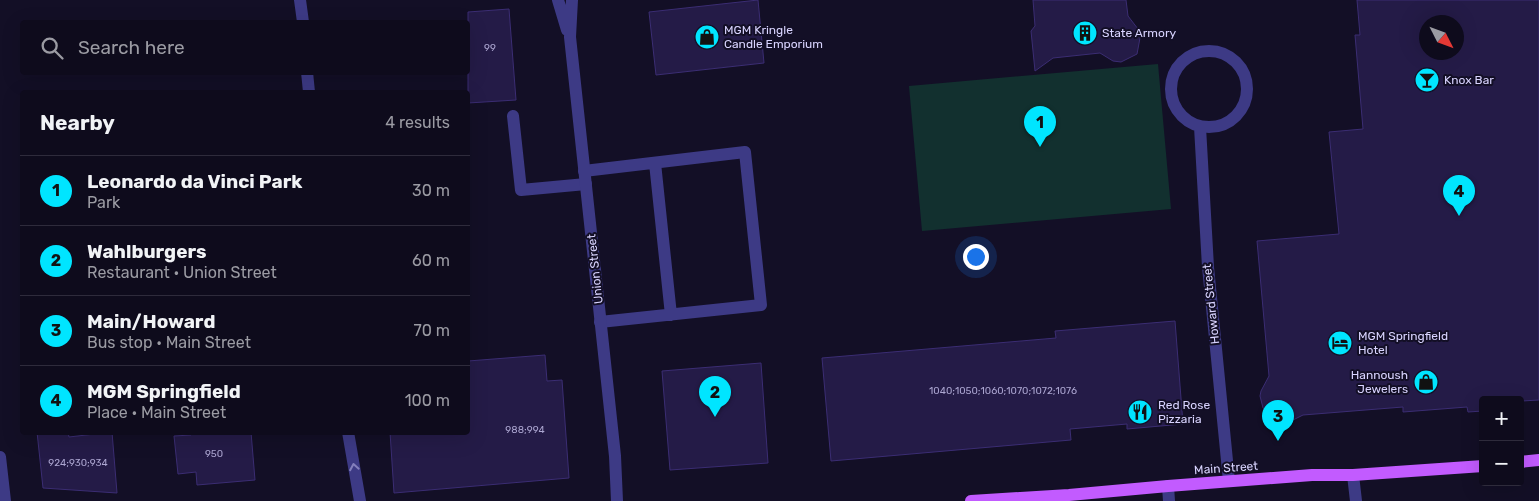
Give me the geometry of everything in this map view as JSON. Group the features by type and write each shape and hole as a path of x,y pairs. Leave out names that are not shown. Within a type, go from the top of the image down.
{"main road":[{"path":"1524,462 1539,460"},
{"name":"Main Street","path":"971,501 1312,475 1353,475 1479,466"}],"street":[{"path":"300,0 302,20"},
{"name":"Union Street","path":"558,0 570,37"},
{"name":"Union Street","path":"572,0 570,37 615,456 617,501"},
{"path":"1206,51 1220,52 1232,58 1241,68 1246,80 1247,93 1243,106 1236,117 1225,125 1211,128 1200,127 1180,115 1173,105 1170,94 1171,82 1175,71 1182,62 1193,54 1206,51"},
{"path":"307,75 309,90"},
{"path":"513,116 521,190 655,163 746,152 761,305 600,322"},
{"name":"Howard Street","path":"1200,127 1208,267 1229,481"},
{"path":"655,163 671,315"},
{"path":"349,435 360,501"},
{"path":"0,457 5,501"},
{"path":"1353,475 1356,501"},
{"path":"1168,486 1169,501"}],"green space":[{"path":"1158,64 1171,209 922,231 909,86"}],"building":[{"name":"MGM Kringle Candle Emporium","path":"758,0 764,63 656,75 649,12"},
{"name":"State Armory","path":"1033,0 1126,0 1128,16 1138,29 1140,38 1137,54 1121,62 1113,61 1100,53 1053,58 1035,71 1031,31 1035,26"},
{"path":"1357,0 1539,0 1539,400 1524,401 1524,396 1479,396 1479,411 1468,412 1467,407 1403,412 1403,407 1303,415 1289,422 1274,419 1263,408 1260,396 1269,376 1257,241 1339,234 1329,132 1363,129 1355,35 1360,35"},
{"path":"509,9 516,100 470,103 468,75 470,75 470,20 468,20 468,12"},
{"path":"1175,321 1183,424 1127,429 1127,424 1070,429 1071,440 831,461 822,358 1056,338 1055,331"},
{"path":"545,355 547,381 562,380 569,478 394,493 390,435 470,435 470,361"},
{"path":"761,363 768,463 670,470 662,371"},
{"path":"37,435 69,435 69,437 112,435 117,493 43,488"},
{"path":"251,435 255,480 197,485 196,472 178,474 174,436"}],"place":[{"name":"State Armory","path":"1085,33"},
{"name":"MGM Kringle Candle Emporium","path":"707,37"},
{"name":"Knox Bar","path":"1427,80"},
{"name":"Leonardo da Vinci Park","path":"1040,147"},
{"name":"MGM Springfield","path":"1459,216"},
{"name":"MGM Springfield Hotel","path":"1340,343"},
{"name":"Hannoush Jewelers","path":"1426,382"},
{"name":"Red Rose Pizzaria","path":"1140,412"},
{"name":"Wahlburgers","path":"715,417"},
{"name":"Main/Howard","path":"1278,441"}]}
